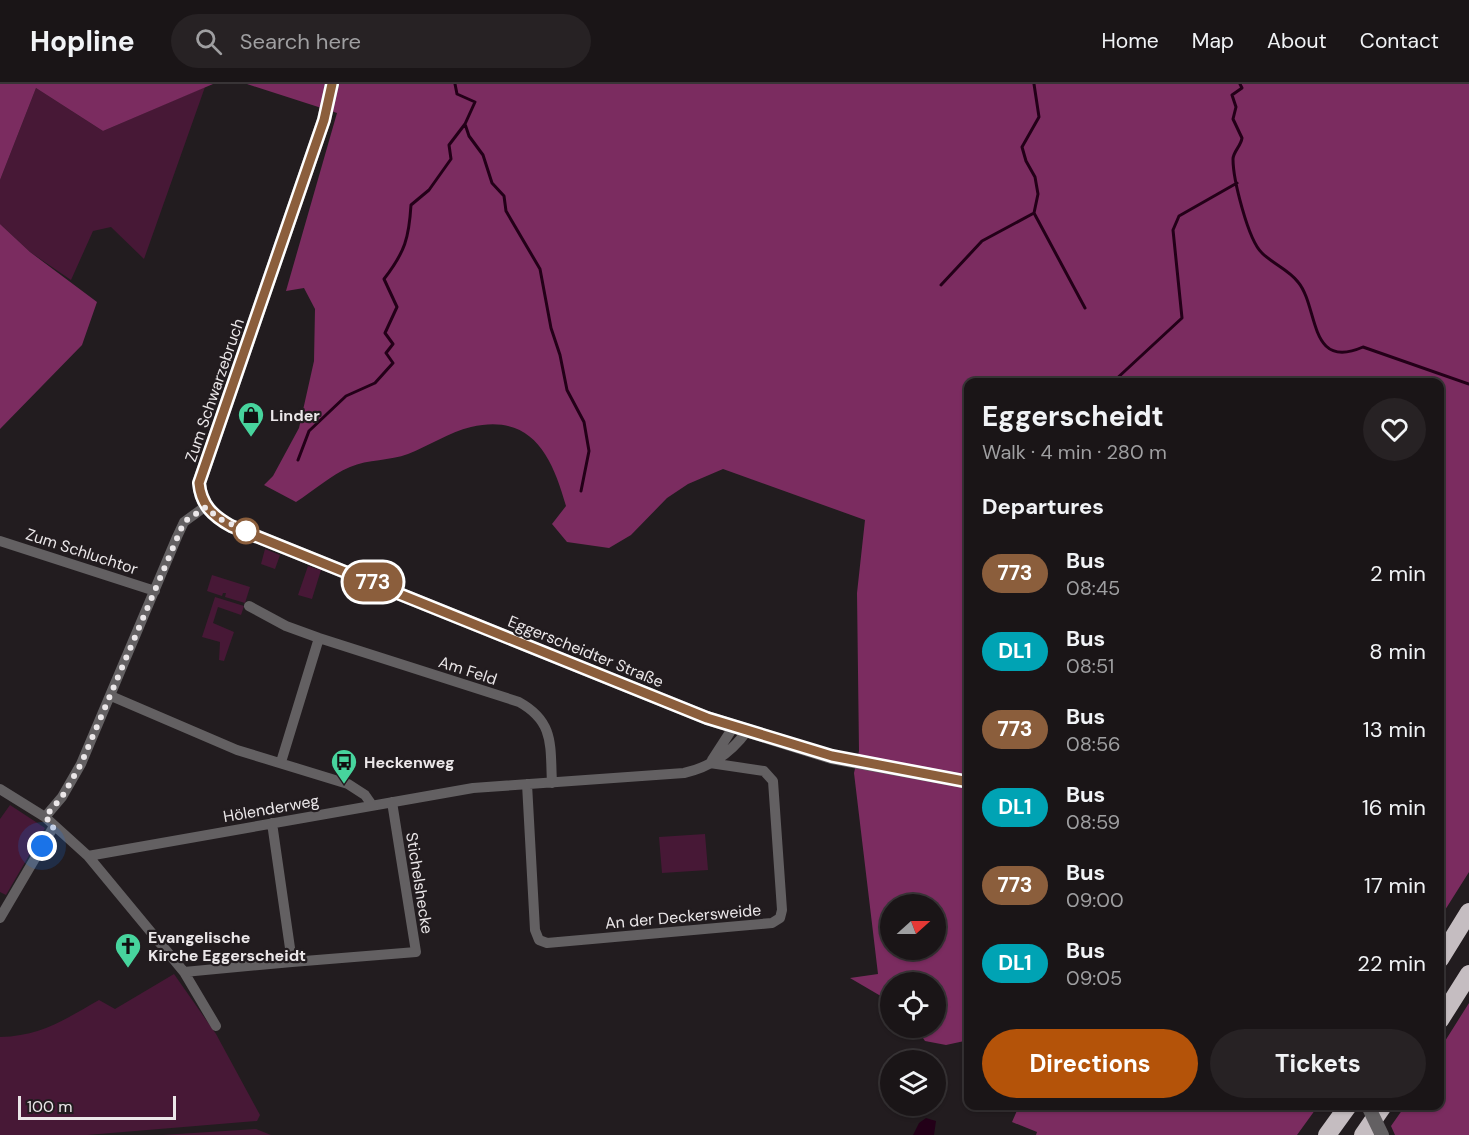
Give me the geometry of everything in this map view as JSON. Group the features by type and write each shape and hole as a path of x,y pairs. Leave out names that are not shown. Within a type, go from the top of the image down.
{"highway":[{"path":"1444,953 1469,912"},
{"path":"1444,1014 1469,974"},
{"path":"1327,1135 1345,1110"},
{"path":"1364,1135 1380,1110"}],"street":[{"name":"Zum Schwarzebruch","path":"206,507 200,494 199,483 321,131 332,84"},
{"path":"45,817 62,797 81,764 184,522 206,507"},
{"name":"Eggerscheidter Straße","path":"206,507 231,526 601,676 740,729 832,756 964,781"},
{"name":"Zum Schluchtor","path":"0,541 155,591"},
{"name":"Am Feld","path":"249,606 286,626 319,638 519,702 532,710 549,732 552,783"},
{"path":"281,762 319,638"},
{"path":"111,696 193,733 348,784 365,795 372,805"},
{"name":"Hölenderweg","path":"88,856 473,788 678,774 700,769 730,752 740,729"},
{"name":"An der Deckersweide","path":"527,784 535,930 537,938 543,942 777,921 782,910 773,781 764,771 710,763"},
{"path":"0,789 45,817 88,856 184,972 216,1026"},
{"name":"Stichelshecke","path":"184,972 416,952 392,802"},
{"path":"272,824 292,962"},
{"path":"0,918 4,903 54,826"},
{"path":"1370,1110 1382,1135"}],"shaded area":[{"path":"0,84 213,84 103,131 36,88 0,180"},
{"path":"247,84 1469,84 1469,872 1444,912 1444,378 964,378 964,1041 946,1045 925,1041 923,1038 946,1038 946,972 880,972 880,996 850,978 878,974 854,773 859,751 857,593 865,520 723,469 688,484 667,498 631,535 609,548 567,542 552,524 566,506 546,455 536,442 524,433 510,426 492,424 463,429 401,456 350,467 296,502 264,485 273,476 299,428 314,361 315,309 304,288 286,291 337,113"},
{"path":"205,87 144,259 111,227 93,231 71,280 30,252 0,224 0,180 36,88 103,131"},
{"path":"0,224 30,252 97,302 82,345 0,429"},
{"path":"265,549 280,555 275,569 261,564"},
{"path":"308,566 321,570 312,599 298,595"},
{"path":"212,575 250,587 245,603 225,597 226,593 222,596 207,591"},
{"path":"215,597 244,606 241,615 218,607 213,623 234,632 224,661 219,660 220,642 202,637"},
{"path":"10,805 45,828 6,895 0,892 0,819"},
{"path":"705,834 708,870 662,873 659,837"},
{"path":"174,974 216,1034 260,1115 257,1121 87,1135 0,1135 0,1037 28,1034 52,1026 99,1000 115,1009"},
{"path":"1469,1003 1469,1135 1395,1135 1391,1126 1402,1110 1444,1110 1444,1043"},
{"path":"1017,1110 1315,1110 1297,1135 1036,1135 1037,1132 1012,1122"},
{"path":"926,1118 936,1121 934,1135 913,1135 919,1123"},
{"path":"256,1129 271,1135 162,1135"}],"waterway":[{"path":"298,460 309,431 346,396 375,383 393,363 386,353 393,344 385,333 397,307 384,279 397,261 405,244 411,205 429,190 451,159 449,145 465,124 475,102 457,94 455,84"},
{"path":"1034,84 1039,117 1022,147 1026,161 1035,177 1038,194 1034,213 1085,308"},
{"path":"1240,84 1242,88 1232,95 1236,107 1233,119 1242,138 1233,159 1238,194 1247,223 1262,253 1298,282 1305,293 1324,344 1333,350 1345,352 1363,347 1469,384"},
{"path":"465,124 469,136 483,155 492,183 504,196 506,211 540,269 551,328 560,355 567,390 584,422 589,451 581,491"},
{"path":"1117,378 1182,318 1173,230 1179,216 1237,183"},
{"path":"941,285 982,241 1034,213"}],"bus line":[{"name":"773","path":"332,84 324,120 199,483 200,494 206,507 231,526 707,718 832,756 964,781"}],"place":[{"name":"Linder","path":"251,438"},
{"name":"Heckenweg","path":"344,785"},
{"name":"Evangelische Kirche Eggerscheidt","path":"128,969"}],"route":[{"path":"42,846 54,826 45,817 62,797 81,764 184,522 206,507 231,526 246,531"}]}
